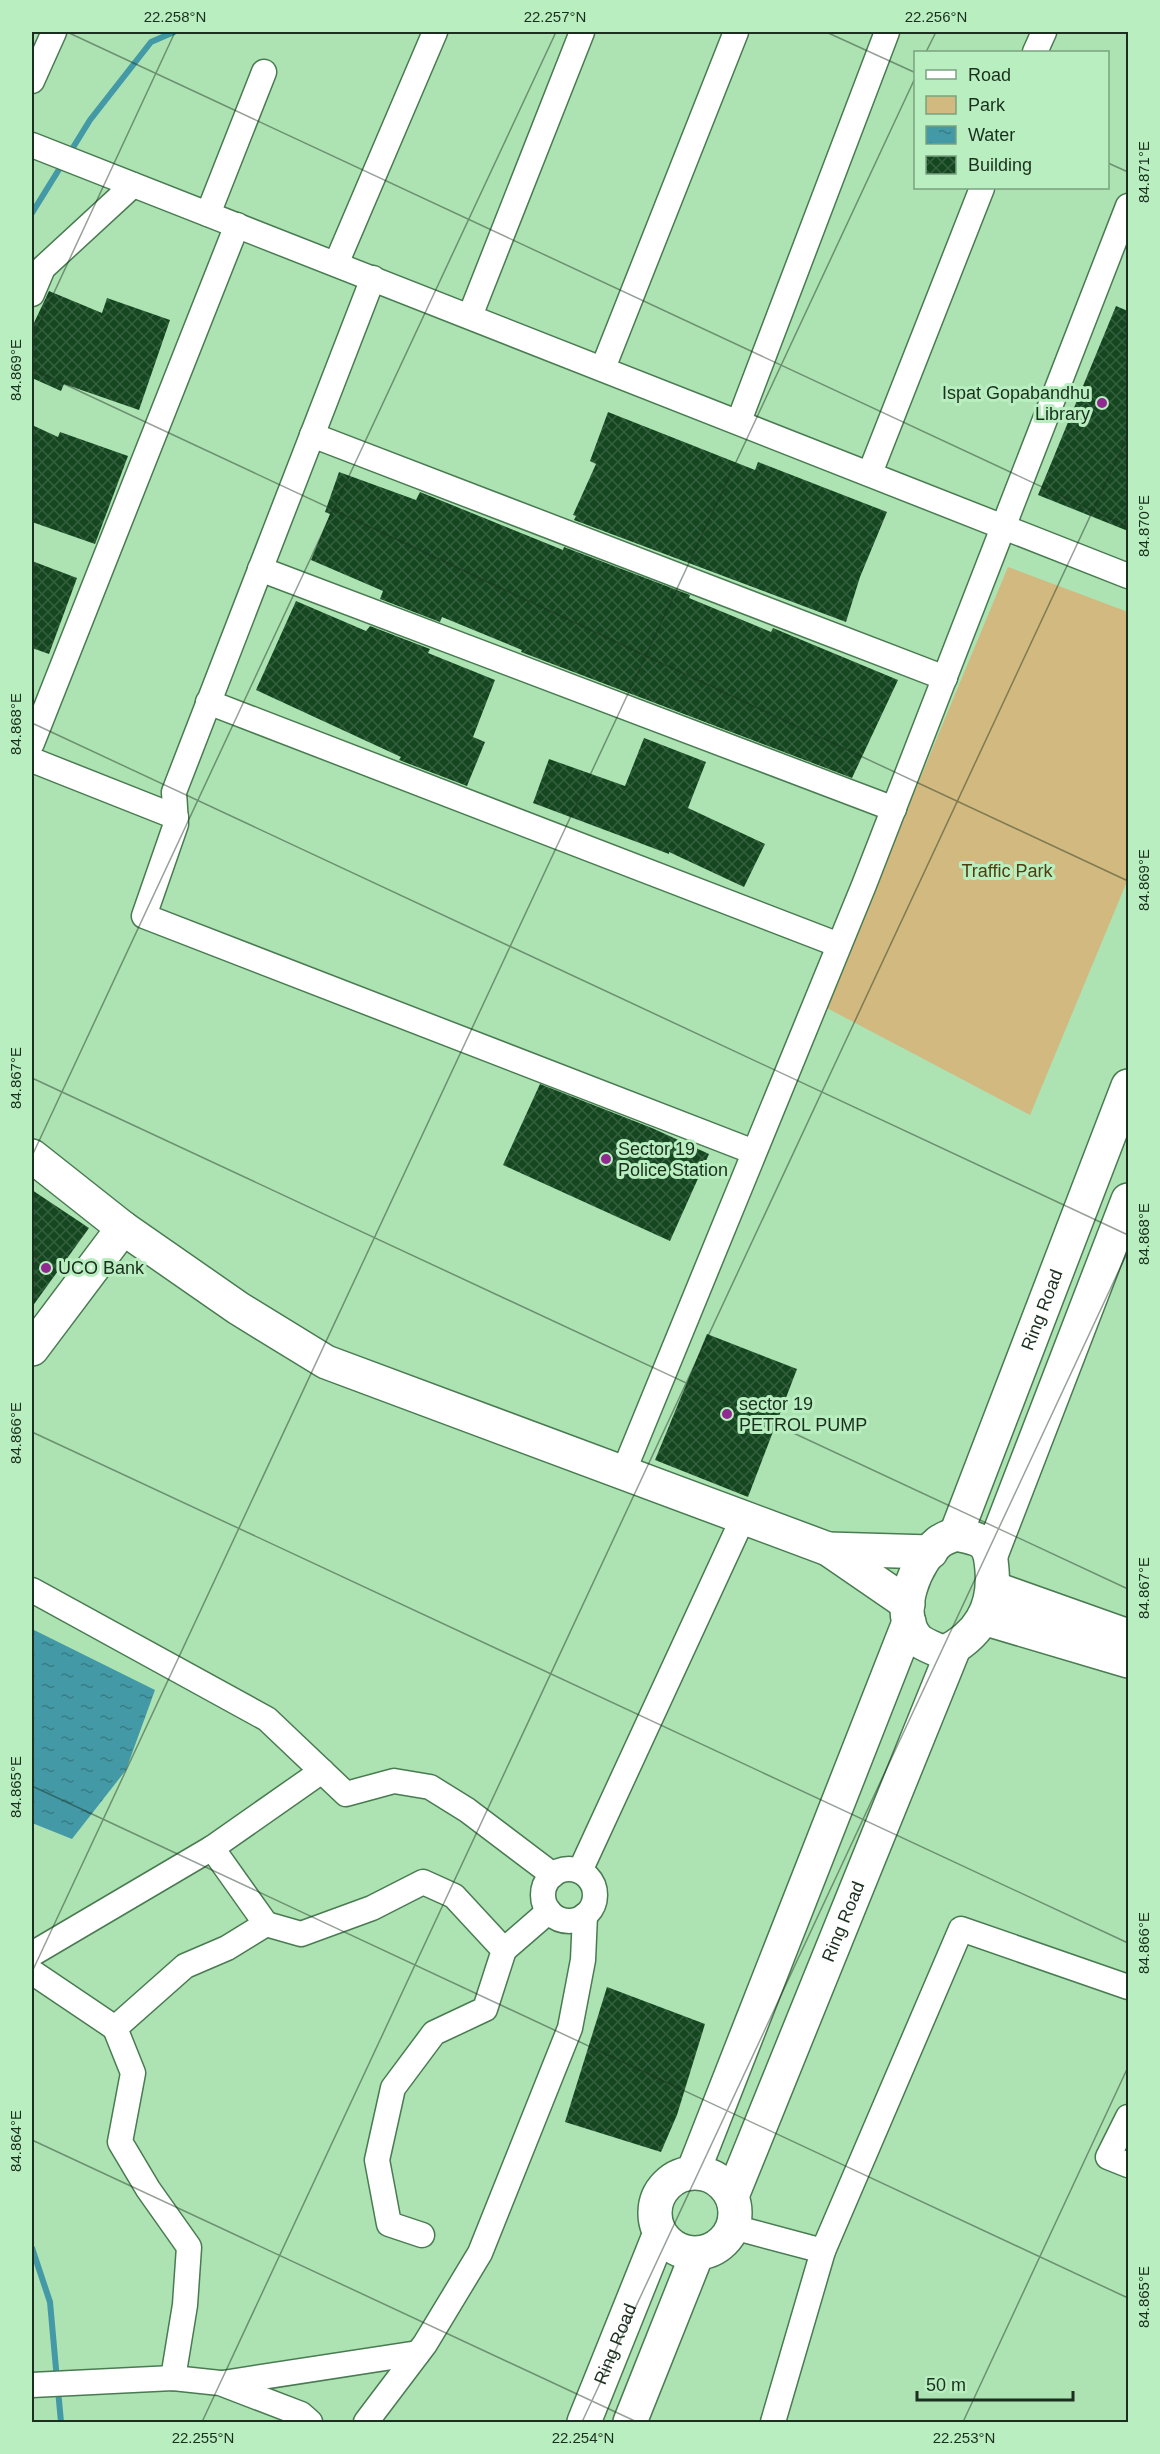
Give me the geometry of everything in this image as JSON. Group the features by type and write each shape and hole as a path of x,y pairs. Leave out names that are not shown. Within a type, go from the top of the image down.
{"main road":[{"name":"Ring Road","path":"944,1543 1128,1086"},
{"path":"32,1155 123,1228 238,1308 326,1362 828,1549 909,1613 918,1640 944,1653 963,1642 988,1603 991,1555 1128,1200"},
{"path":"32,1349 123,1228"},
{"path":"828,1549 982,1542 991,1555"},
{"path":"693,2172 909,1613 913,1579 944,1543"},
{"path":"988,1603 1128,1636"},
{"path":"988,1603 1128,1661"},
{"name":"Ring Road","path":"733,2212 954,1647"},
{"path":"693,2172 709,2174 723,2182 733,2212 725,2240 708,2252 697,2254 682,2252 667,2243 660,2233 654,2214 656,2201 665,2185 676,2176 693,2172"},
{"name":"Ring Road","path":"584,2422 660,2233"},
{"path":"630,2422 697,2254"}],"street":[{"path":"32,81 54,32"},
{"path":"336,264 435,32"},
{"path":"470,316 582,32"},
{"path":"603,368 736,32"},
{"path":"739,421 887,32"},
{"path":"1035,51 1044,32"},
{"path":"208,214 264,72"},
{"path":"41,149 739,421 1128,576"},
{"path":"32,294 43,268 133,184"},
{"path":"870,473 982,189"},
{"path":"622,1473 894,809 1128,206"},
{"path":"32,743 237,225"},
{"path":"373,278 174,792 176,824 144,916 754,1152"},
{"path":"312,435 945,678"},
{"path":"260,569 894,809"},
{"path":"208,702 839,945"},
{"path":"32,760 176,817"},
{"path":"580,1871 743,1518"},
{"path":"32,1590 267,1719 346,1794 394,1781 430,1787 467,1810 553,1875"},
{"path":"32,1954 212,1848 322,1771"},
{"path":"212,1848 266,1924 302,1934 372,1908 423,1882 454,1896 504,1950"},
{"path":"563,1870 580,1871 589,1879 594,1890 592,1906 585,1915 566,1921 549,1911 544,1900 544,1892 547,1881 553,1875 563,1870"},
{"path":"422,2235 389,2224 377,2160 393,2088 434,2033 485,2009 504,1950 549,1911"},
{"path":"366,2422 418,2353 480,2253 570,2028 583,1960 585,1915"},
{"path":"115,2028 185,1966 226,1948 266,1924"},
{"path":"773,2422 823,2251 961,1929 1128,1987"},
{"path":"32,1972 115,2028 133,2073 120,2142 148,2189 189,2247 185,2305 173,2378"},
{"path":"1128,2117 1108,2157 1128,2165"},
{"path":"733,2212 823,2251"},
{"path":"32,2385 173,2378 220,2383 418,2353"},
{"path":"220,2383 301,2415 310,2422"}],"green space":[{"name":"Traffic Park","path":"1008,567 1128,612 1128,879 1030,1115 825,1007"}],"water":[{"path":"32,1629 155,1690 126,1770 72,1839 32,1823"}],"building":[{"path":"49,291 102,313 107,298 170,320 139,410 64,384 61,391 32,378 32,327"},
{"name":"Ispat Gopabandhu Library","path":"1116,306 1128,311 1128,531 1038,495"},
{"path":"608,412 755,470 758,462 887,512 860,577 846,622 574,520 576,516 573,515 596,464 590,461"},
{"path":"32,425 58,437 60,432 128,456 95,544 32,522"},
{"path":"339,472 416,500 420,492 563,550 564,547 690,595 689,598 771,632 773,628 898,680 852,778 521,652 522,650 442,617 440,622 380,599 383,591 311,560 330,514 325,512"},
{"path":"32,561 77,578 49,654 32,648"},
{"path":"296,601 366,631 370,626 430,649 428,653 495,680 473,737 485,742 467,786 399,760 401,757 256,690"},
{"path":"644,738 706,762 688,808 765,844 744,887 669,852 669,854 533,803 549,759 625,786"},
{"name":"Sector 19 Police Station","path":"540,1084 652,1128 709,1154 670,1241 503,1165"},
{"name":"UCO Bank","path":"32,1190 89,1228 32,1307"},
{"name":"sector 19 PETROL PUMP","path":"707,1334 797,1369 748,1497 655,1460"},
{"path":"607,1987 705,2024 677,2115 661,2152 565,2122"}],"waterway":[{"path":"69,154 90,120 151,42 174,32"},
{"path":"32,213 63,163"},
{"path":"32,2248 50,2302 57,2380"},
{"path":"58,2390 61,2422"}],"place":[{"name":"Ispat Gopabandhu Library","path":"1102,403"},
{"name":"Sector 19 Police Station","path":"606,1159"},
{"name":"UCO Bank","path":"46,1268"},
{"name":"sector 19 PETROL PUMP","path":"727,1414"}]}
